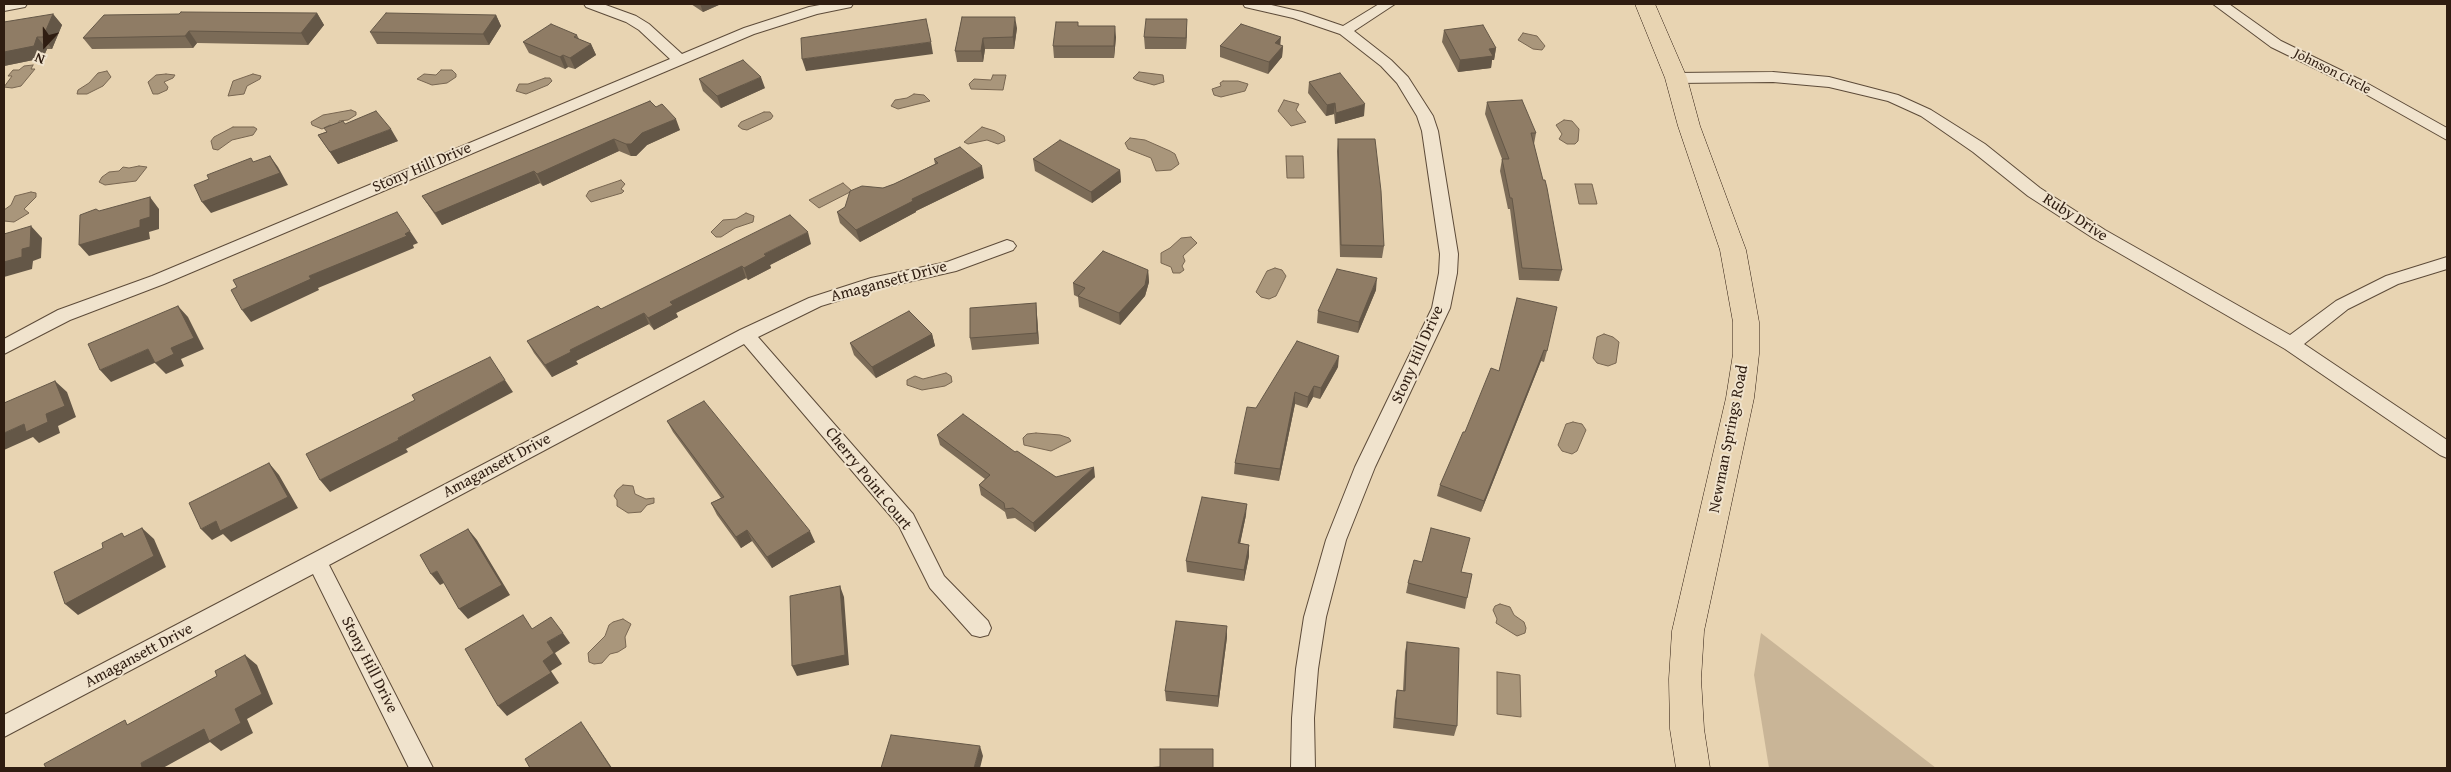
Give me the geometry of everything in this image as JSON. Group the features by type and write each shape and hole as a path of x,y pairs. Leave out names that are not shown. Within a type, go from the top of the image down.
{"main road":[{"name":"Newman Springs Road","path":"1646,4 1676,78 1689,126 1733,250 1740,280 1746,322 1746,354 1740,398 1688,631 1684,679 1687,729 1693,768"}],"street":[{"path":"4,7 20,4"},
{"path":"591,4 614,12 644,27 679,59"},
{"name":"Stony Hill Drive","path":"4,347 64,314 164,278 679,59 786,18 846,4"},
{"name":"Stony Hill Drive","path":"1250,4 1297,15 1345,32 1381,58 1403,80 1425,116 1430,132 1448,237 1448,272 1437,317 1365,467 1336,540 1315,617 1307,669 1303,768"},
{"path":"1345,32 1388,4"},
{"name":"Johnson Circle","path":"2220,4 2253,30 2276,44 2358,84 2447,135"},
{"name":"Ruby Drive","path":"1676,78 1811,79 1866,90 1893,98 1950,127 2034,192 2099,234 2290,344 2447,450"},
{"name":"Amagansett Drive","path":"4,727 746,335 815,302 871,284 950,267 1007,246"},
{"path":"2290,344 2342,305 2392,280 2447,263"},
{"name":"Cherry Point Court","path":"746,335 906,520 938,582 980,628"},
{"name":"Stony Hill Drive","path":"317,562 421,768"}],"shaded area":[{"path":"1523,33 1537,36 1545,46 1542,50 1533,49 1518,40"},
{"path":"33,65 31,69 35,69 21,86 4,87 12,76 8,76 13,70"},
{"path":"441,70 452,70 456,77 447,83 432,85 417,79 424,74 436,75"},
{"path":"107,71 111,77 103,86 87,94 77,94 78,90 89,83 98,73"},
{"path":"1139,72 1163,75 1164,82 1154,85 1136,80 1133,78"},
{"path":"253,74 261,76 260,79 247,86 244,94 228,96 233,81"},
{"path":"156,75 175,75 164,82 168,87 167,90 153,94 148,82"},
{"path":"993,75 1006,75 1003,90 971,89 969,84 974,79 991,80"},
{"path":"550,78 552,81 548,85 526,94 516,91 519,84 528,84"},
{"path":"1223,81 1238,81 1248,84 1245,91 1221,97 1214,95 1212,89 1221,86 1220,83"},
{"path":"914,94 924,95 930,101 898,109 891,106 895,100 907,98"},
{"path":"1284,100 1299,104 1296,110 1306,122 1291,126 1278,111"},
{"path":"351,110 356,112 356,115 348,120 339,121 339,124 330,125 322,129 312,125 311,122 323,115"},
{"path":"764,112 770,112 773,116 771,119 747,130 738,126 741,122"},
{"path":"1564,120 1572,121 1579,129 1578,141 1575,144 1567,144 1559,139 1562,134 1556,125"},
{"path":"233,127 254,127 257,129 253,135 232,140 218,150 213,149 211,141 214,137"},
{"path":"982,127 1004,136 1005,141 998,144 987,140 968,144 964,142"},
{"path":"1130,138 1145,140 1170,151 1175,154 1179,164 1171,170 1156,171 1151,158 1128,149 1125,143"},
{"path":"1286,156 1303,156 1304,178 1287,178"},
{"path":"123,167 147,167 136,181 105,185 99,182 109,172 119,171"},
{"path":"621,180 625,184 621,189 624,191 622,193 591,202 586,196 589,191"},
{"path":"843,183 852,191 819,208 809,200"},
{"path":"1575,184 1592,184 1597,204 1579,204"},
{"path":"31,192 36,193 36,197 24,209 29,213 14,222 4,221 4,210 11,205 15,196"},
{"path":"746,213 754,216 753,222 735,228 721,237 716,237 711,232 723,220 736,219"},
{"path":"1191,237 1197,243 1183,256 1185,261 1182,266 1184,270 1180,273 1173,273 1171,267 1161,263 1161,253 1181,238"},
{"path":"1275,268 1282,270 1286,276 1276,296 1269,299 1261,297 1256,292 1267,271"},
{"path":"1604,334 1613,337 1619,342 1616,363 1608,366 1597,363 1593,358 1597,337"},
{"path":"946,373 951,376 952,382 945,386 922,390 907,385 907,380 915,376 923,379"},
{"path":"1573,422 1582,424 1586,430 1577,451 1572,454 1562,451 1558,445 1566,424"},
{"path":"1027,434 1060,435 1069,438 1071,441 1051,451 1024,445 1023,438"},
{"path":"623,485 633,486 635,494 646,499 654,498 654,503 647,505 641,512 628,513 617,506 617,500 614,496"},
{"path":"1500,604 1510,607 1514,615 1524,622 1525,633 1517,636 1496,623 1497,619 1493,610 1495,606"},
{"path":"623,619 631,624 625,637 626,647 610,654 602,663 594,664 589,662 588,653 605,636 609,625"},
{"path":"1761,633 1936,768 1769,768 1754,675"},
{"path":"1497,672 1520,675 1521,717 1497,714"}],"building":[{"path":"181,12 317,13 301,33 189,31 185,36 83,38 104,15 179,14"},
{"path":"386,13 496,15 483,34 370,32"},
{"path":"53,14 43,37 37,37 34,46 4,52 4,22"},
{"path":"962,17 1015,17 1013,37 983,38 981,51 955,51"},
{"path":"926,19 931,42 802,59 801,38"},
{"path":"1146,19 1187,19 1186,38 1144,37"},
{"path":"1056,22 1078,22 1078,26 1115,26 1114,46 1053,46"},
{"path":"551,24 577,35 574,37 591,44 570,58 563,55 560,57 523,42"},
{"path":"1241,24 1281,37 1275,43 1283,46 1269,62 1220,46"},
{"path":"1483,25 1496,48 1489,49 1493,56 1460,60 1444,30"},
{"path":"743,60 761,77 717,96 699,79"},
{"path":"1340,73 1365,104 1336,113 1335,103 1327,105 1309,82"},
{"path":"1522,100 1536,133 1531,133 1543,180 1545,180 1547,188 1562,270 1522,268 1512,198 1510,198 1502,159 1509,159 1487,102"},
{"path":"650,101 656,107 662,104 676,119 642,133 631,144 614,139 537,174 534,171 435,213 422,196"},
{"path":"376,111 391,129 330,152 318,135 327,132 324,128 343,121 345,124"},
{"path":"1338,139 1375,139 1381,191 1384,246 1341,245"},
{"path":"1060,140 1120,170 1091,192 1033,159"},
{"path":"960,147 982,166 912,199 913,201 856,230 837,212 845,207 850,191 862,186 883,188 894,184 938,163 934,159"},
{"path":"270,156 280,173 202,202 194,185 209,179 207,175 251,158 253,162"},
{"path":"150,197 150,217 140,220 140,227 79,245 80,215 96,209 99,211"},
{"path":"397,212 410,231 405,234 407,236 309,276 311,279 242,310 231,290 237,287 233,280"},
{"path":"790,215 808,232 764,254 766,256 744,268 742,266 670,302 673,305 648,318 644,313 570,350 571,352 545,365 527,341 598,306 601,309"},
{"path":"31,226 30,247 22,249 22,257 4,262 4,234"},
{"path":"1103,251 1148,270 1145,285 1119,313 1078,296 1085,288 1073,283"},
{"path":"1337,269 1377,278 1359,322 1318,311"},
{"path":"1517,298 1557,307 1547,351 1544,350 1484,501 1440,485 1463,432 1465,432 1491,368 1499,371"},
{"path":"1036,303 1037,333 970,338 970,308"},
{"path":"178,306 194,338 171,348 174,354 155,363 148,349 100,370 88,344"},
{"path":"909,311 932,334 872,367 850,343"},
{"path":"1297,341 1339,356 1321,388 1314,386 1308,397 1295,392 1280,469 1235,463 1247,407 1256,408"},
{"path":"490,357 505,380 398,438 399,440 320,480 306,454 415,400 412,395"},
{"path":"55,381 65,406 46,414 48,422 26,432 24,424 4,433 4,403"},
{"path":"704,401 810,531 767,557 747,530 736,537 711,503 724,497 667,421"},
{"path":"963,414 1015,452 1017,451 1056,477 1094,467 1033,523 1013,508 1005,509 1004,503 979,485 990,475 937,435"},
{"path":"269,463 288,497 220,531 216,521 201,529 189,503"},
{"path":"1202,497 1247,504 1238,543 1249,545 1244,570 1186,561"},
{"path":"142,528 154,556 65,604 54,572 103,548 102,543 122,533 124,537"},
{"path":"1431,528 1470,538 1461,572 1472,574 1467,598 1408,583 1414,560 1422,562"},
{"path":"468,529 502,585 459,609 437,571 431,574 420,555"},
{"path":"840,586 845,655 792,666 790,596"},
{"path":"523,615 532,629 551,617 563,633 547,642 554,653 543,661 551,673 498,706 465,649"},
{"path":"1176,621 1227,626 1218,696 1165,691"},
{"path":"1407,642 1459,648 1457,726 1395,718 1397,690 1405,691"},
{"path":"245,655 262,694 235,709 241,723 209,741 204,729 141,763 141,768 46,768 44,764 125,720 127,725 217,676 215,671"},
{"path":"581,722 611,768 530,768 525,759"},
{"path":"891,735 980,746 974,768 881,768"},
{"path":"1160,749 1213,749 1213,768 1144,768 1160,767"}]}
